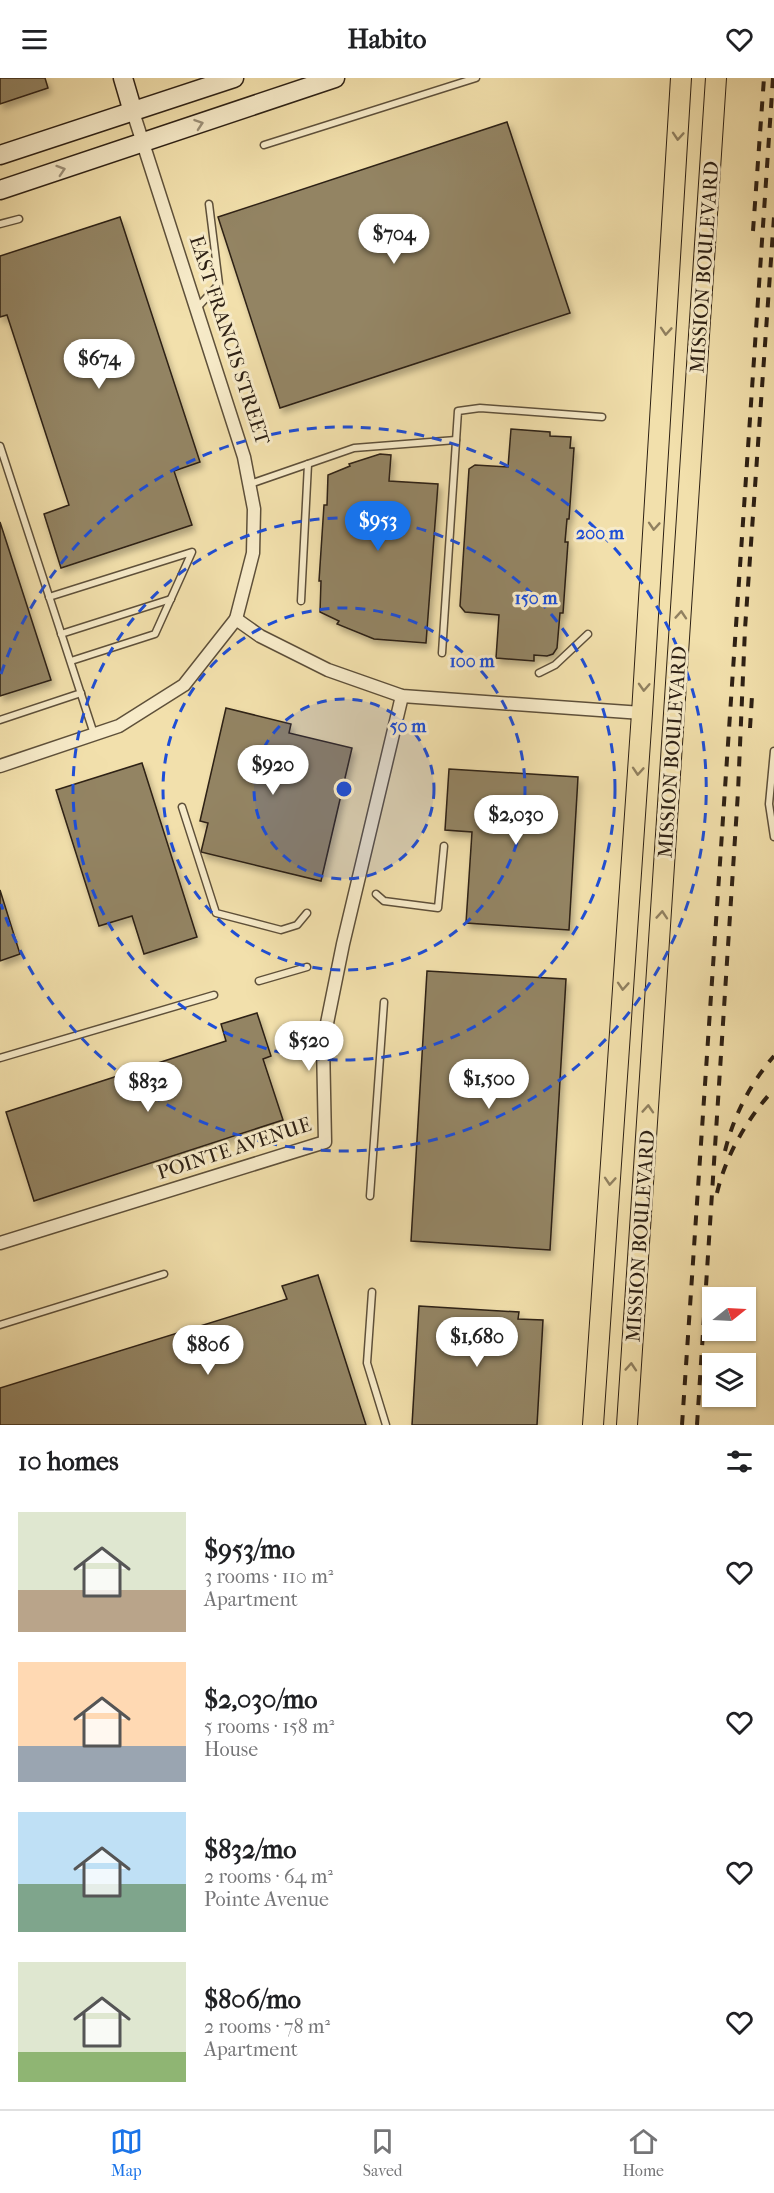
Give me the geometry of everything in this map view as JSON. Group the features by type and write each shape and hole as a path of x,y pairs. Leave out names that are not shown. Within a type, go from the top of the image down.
{"main road":[{"name":"EAST FRANCIS STREET","path":"123,78 134,112"},
{"path":"0,155 234,78"},
{"path":"0,190 334,78"},
{"name":"MISSION BOULEVARD","path":"593,1425 642,713 681,78"},
{"name":"MISSION BOULEVARD","path":"627,1425 716,78"}],"street":[{"name":"EAST FRANCIS STREET","path":"134,112 244,457 254,509 253,553 236,619"},
{"path":"0,766 118,726 184,685 236,619 260,636 328,670 402,696 642,713"},
{"name":"POINTE AVENUE","path":"0,1244 325,1142 323,1043 343,944 402,696"}],"lane":[{"path":"264,145 476,78"},
{"path":"196,308 219,284 209,204"},
{"path":"0,224 19,219"},
{"path":"442,653 458,411 480,408 602,417"},
{"path":"249,485 354,448 456,440"},
{"path":"0,446 94,734"},
{"path":"301,601 308,464"},
{"path":"49,597 192,552 155,634 70,661"},
{"path":"62,634 171,599"},
{"path":"539,673 555,665 588,634"},
{"path":"0,720 81,693"},
{"path":"774,751 769,804 774,837"},
{"path":"182,807 216,913 281,930 297,925 307,913"},
{"path":"376,894 384,901 438,909 444,846"},
{"path":"259,981 307,967"},
{"path":"0,1058 214,995"},
{"path":"370,1196 384,1002"},
{"path":"0,1325 164,1274"},
{"path":"372,1292 367,1363 386,1425"}],"building":[{"path":"0,78 45,78 48,88 0,104"},
{"path":"507,122 570,313 280,408 218,217"},
{"path":"120,217 200,462 174,471 192,525 61,568 44,514 69,505 7,315 0,317 0,256"},
{"path":"511,429 550,432 550,436 571,437 570,448 574,448 565,542 568,542 563,613 560,613 557,648 553,654 547,656 534,655 534,661 496,658 499,615 465,612 460,606 469,469 475,465 508,467"},
{"path":"380,454 391,455 389,481 438,484 426,643 374,639 337,624 339,621 320,612 321,581 319,581 328,475 350,466 349,464"},
{"path":"0,522 51,680 0,696"},
{"path":"226,708 291,724 289,733 352,748 321,881 201,852 208,823 200,821"},
{"path":"142,763 197,937 144,954 132,916 99,926 56,790"},
{"path":"449,769 578,777 569,930 466,923 472,832 445,830"},
{"path":"0,890 20,954 0,961"},
{"path":"427,971 566,979 550,1250 411,1241"},
{"path":"257,1013 271,1056 263,1059 283,1120 34,1201 6,1112 226,1041 221,1024"},
{"path":"318,1275 366,1425 0,1425 0,1388 287,1299 282,1286"},
{"path":"419,1306 519,1312 518,1319 543,1320 537,1425 412,1425"}],"railway":[{"path":"753,231 764,78"},
{"path":"682,1425 773,78"},
{"path":"697,1425 738,792 745,629 774,217"},
{"path":"750,728 752,696"},
{"path":"725,1151 744,1101 757,1078 774,1056"},
{"path":"717,1193 726,1164 739,1137 755,1112 774,1089"}]}
